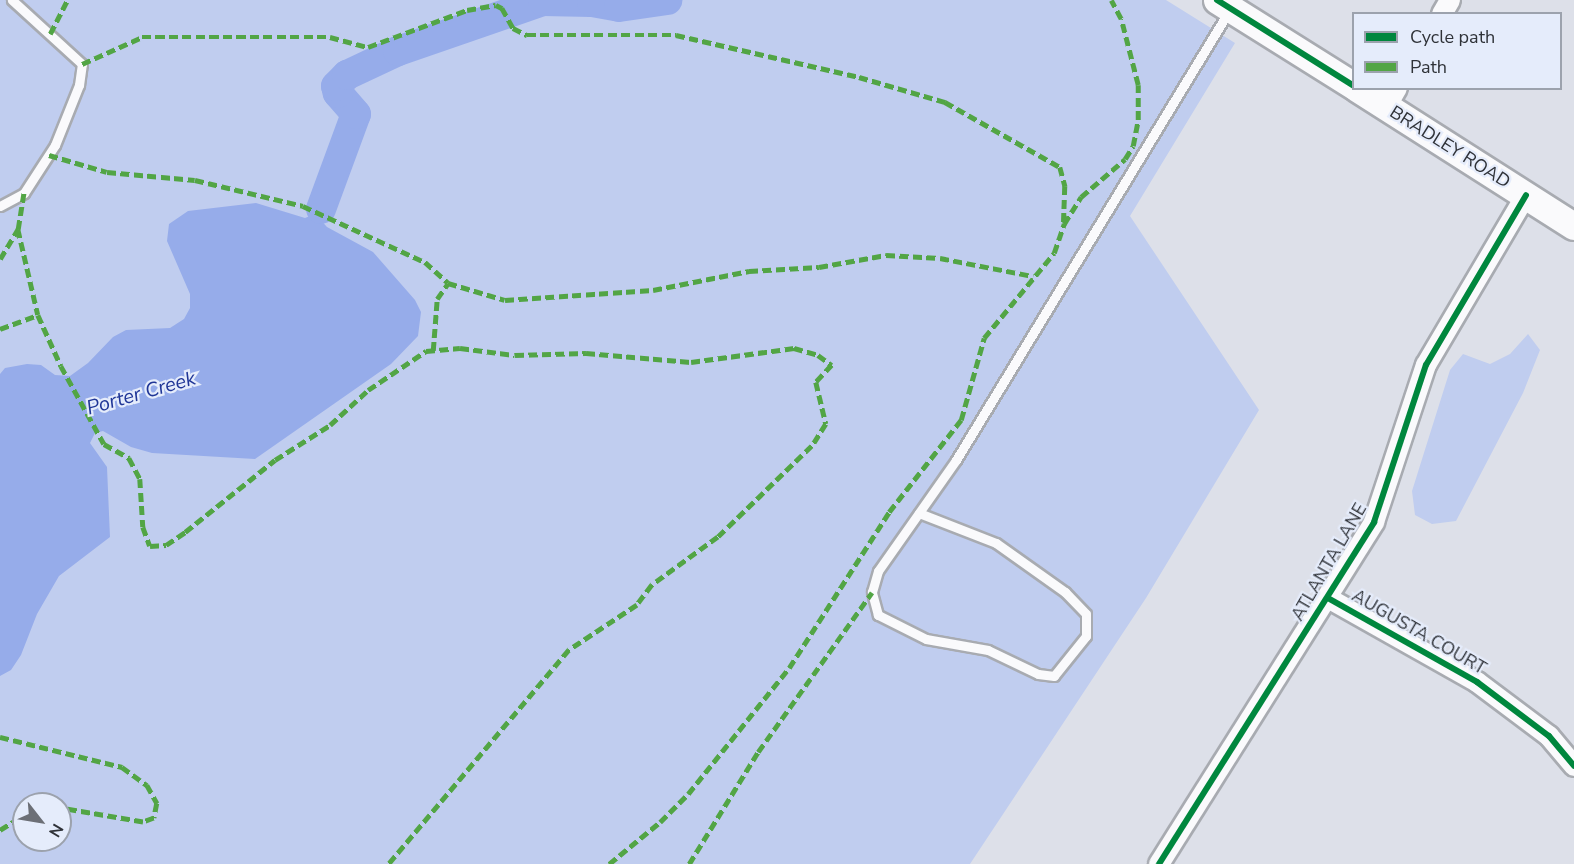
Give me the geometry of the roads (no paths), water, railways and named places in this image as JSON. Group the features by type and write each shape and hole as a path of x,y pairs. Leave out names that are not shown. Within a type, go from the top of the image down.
{"street":[{"name":"BRADLEY ROAD","path":"1224,4 1352,85"},
{"name":"BRADLEY ROAD","path":"1365,90 1391,98 1526,195 1574,226"},
{"name":"ATLANTA LANE","path":"1159,864 1374,522 1426,365 1526,195"},
{"name":"AUGUSTA COURT","path":"1328,598 1477,682 1549,736 1574,766"}],"lane":[{"path":"0,206 24,193 56,145 79,85 82,64 12,0"},
{"path":"919,513 996,543 1065,592 1086,614 1086,636 1054,676 1038,674 988,650 926,639 878,615 872,592 878,571 956,460 1224,4"}],"water":[{"path":"256,203 305,218 315,214 327,227 373,252 415,300 421,312 418,336 391,364 255,459 152,453 131,447 103,431 95,433 90,443 107,467 110,537 59,576 37,614 21,655 11,670 0,676 0,374 5,368 27,364 41,365 55,375 70,376 88,363 113,337 126,330 170,328 184,319 190,308 190,294 167,241 169,224 188,211"}],"waterway":[{"name":"Porter Creek","path":"321,209 356,114 338,93 336,86 347,75 398,51 543,1 592,2 619,7 667,0"}]}
